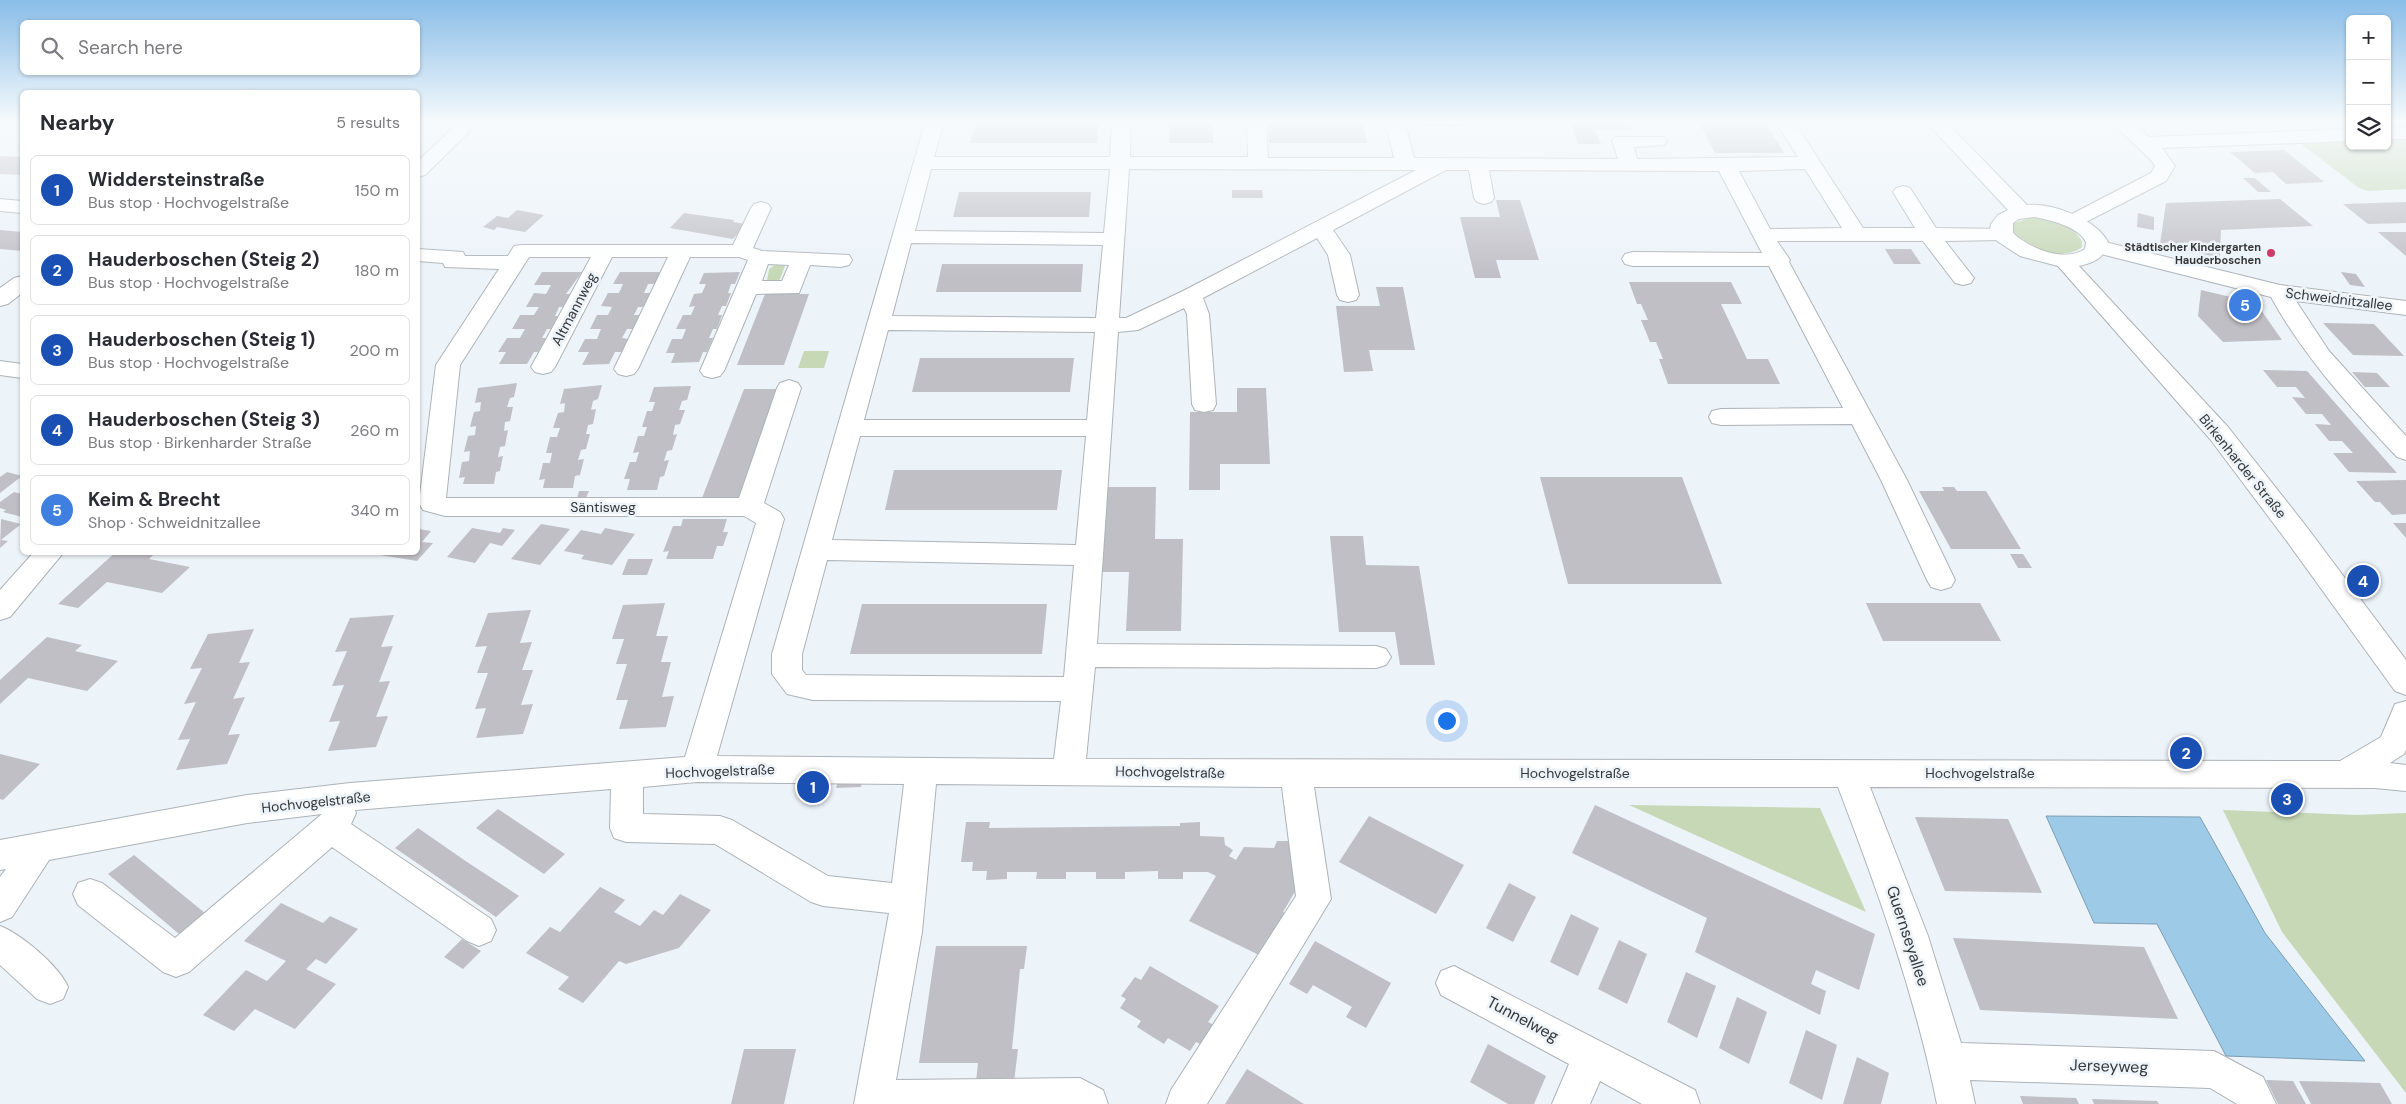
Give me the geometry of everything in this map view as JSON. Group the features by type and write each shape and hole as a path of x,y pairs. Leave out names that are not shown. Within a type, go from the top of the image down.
{"street":[{"path":"921,175 787,654 787,674 798,686 814,688 1077,689"},
{"path":"1069,770 1119,175"},
{"path":"879,323 1130,325 1191,296 1422,175"},
{"path":"1480,175 1484,198"},
{"path":"1731,175 1861,416 1894,480 1941,580"},
{"path":"1818,175 1856,234"},
{"path":"1987,175 2022,212"},
{"path":"2073,221 2159,177 2160,175"},
{"path":"1903,192 1930,235 1963,278"},
{"path":"0,205 20,207"},
{"path":"712,371 748,287 751,254 761,208"},
{"path":"2022,212 2047,213 2073,221 2090,234 2097,246 2094,252 2087,257 2064,260 2034,254 2010,242 2003,234 2000,226 2003,220 2010,214 2022,212"},
{"path":"1321,228 1339,255 1348,295"},
{"path":"1765,235 2003,234"},
{"path":"902,237 1114,239"},
{"name":"Schweidnitzallee","path":"2097,246 2280,292 2389,301"},
{"name":"Altmannweg","path":"543,367 605,251"},
{"name":"Altmannweg","path":"420,255 455,257 454,262 605,251 682,251 841,260"},
{"path":"626,369 682,251"},
{"name":"Säntisweg","path":"518,257 448,365 432,502 445,507 749,507 771,519 697,769"},
{"path":"748,287 791,288 802,258"},
{"path":"1633,259 1778,260"},
{"name":"Birkenharder Straße","path":"2064,260 2219,433 2296,533 2404,686"},
{"path":"0,299 20,284"},
{"path":"2280,292 2292,317 2328,366 2406,451"},
{"path":"1191,296 1198,314 1204,404"},
{"path":"0,368 20,371"},
{"path":"749,507 789,388"},
{"path":"1721,417 1861,416"},
{"path":"850,428 1098,428"},
{"path":"817,550 1088,555"},
{"path":"0,609 47,555"},
{"path":"1080,656 1376,657"},
{"path":"2345,775 2392,745 2406,713"},
{"name":"Hochvogelstraße","path":"0,854 247,809 350,797 697,769 1296,773 2375,775 2406,778"},
{"path":"921,770 904,932 873,1101 1080,1097 1089,1104"},
{"path":"1185,1104 1314,899 1296,773"},
{"name":"Guernseyallee","path":"1848,773 1904,918 1948,1061 1956,1104"},
{"path":"628,776 626,828 720,830 823,891 908,900"},
{"path":"90,894 176,960 331,828 350,797"},
{"path":"331,828 479,930"},
{"path":"0,906 39,847"},
{"path":"0,942 50,987"},
{"name":"Tunnelweg","path":"1454,983 1681,1104"},
{"path":"1571,1104 1591,1056"},
{"name":"Jerseyweg","path":"1948,1061 2214,1070 2250,1090 2257,1104"}],"green space":[{"path":"2341,175 2406,175 2406,189 2368,191 2359,188"},
{"path":"2030,218 2052,221 2067,226 2078,236 2082,242 2082,247 2074,251 2053,253 2042,251 2021,242 2011,227 2014,223"},
{"path":"776,264 785,266 780,279 776,282 767,281 769,269"},
{"path":"804,351 829,351 824,368 798,368"},
{"path":"1629,805 1820,808 1866,912"},
{"path":"2223,810 2357,815 2406,813 2406,1093 2282,932"}],"water":[{"path":"2046,816 2200,817 2265,933 2365,1061 2226,1056 2157,924 2094,923"}],"building":[{"path":"2276,175 2315,175 2324,182 2286,184"},
{"path":"2243,178 2255,178 2271,192 2258,192"},
{"path":"1232,190 1262,190 1263,198 1232,198"},
{"path":"959,192 1091,192 1089,217 953,217"},
{"path":"2280,199 2313,226 2221,230 2220,258 2160,244 2166,203"},
{"path":"1496,200 1520,200 1539,260 1496,260 1501,278 1475,278 1460,217 1500,217"},
{"path":"2406,202 2406,223 2368,224 2343,204"},
{"path":"517,210 544,215 525,232 497,227 494,230 483,227 497,216 508,218"},
{"path":"684,213 734,220 733,222 746,224 733,239 670,228"},
{"path":"2138,213 2154,217 2154,230 2137,227"},
{"path":"0,230 20,232 20,251 0,249"},
{"path":"2378,232 2406,232 2406,256"},
{"path":"1885,249 1911,249 1921,264 1894,264"},
{"path":"942,264 1083,264 1081,292 936,292"},
{"path":"542,272 582,272 566,294 571,294 563,307 559,307 555,316 558,316 551,329 547,329 542,338 546,338 538,352 534,352 527,364 499,364 506,352 498,352 507,338 520,338 525,329 512,329 520,315 534,315 539,307 526,307 534,293 546,294 551,285 534,285"},
{"path":"620,272 661,272 655,284 648,284 644,293 650,293 643,307 638,307 634,315 640,315 633,329 627,329 622,338 629,339 622,352 615,352 609,364 582,365 589,352 578,352 585,339 597,339 601,329 590,329 597,315 608,315 612,307 601,306 608,293 619,293 623,284 613,284"},
{"path":"740,272 735,284 731,284 728,293 731,293 726,306 722,306 718,315 722,315 717,329 713,329 709,338 713,338 707,352 703,352 699,362 671,363 675,353 666,353 672,339 682,339 686,329 676,329 683,315 691,315 695,306 689,307 694,294 702,293 706,284 699,284 704,273"},
{"path":"2341,272 2356,274 2365,287 2350,285"},
{"path":"1629,282 1731,282 1742,304 1721,304 1747,359 1768,359 1780,384 1668,384 1659,359 1663,359 1656,342 1650,342 1641,320 1648,320 1641,304 1637,304"},
{"path":"1376,287 1403,287 1415,350 1369,350 1373,371 1344,372 1336,306 1380,306"},
{"path":"2201,290 2256,303 2282,340 2223,342 2198,316"},
{"path":"765,294 809,294 784,365 737,365"},
{"path":"2323,323 2374,324 2404,356 2353,355"},
{"path":"920,358 1074,358 1070,392 912,392"},
{"path":"2263,370 2307,371 2397,473 2349,472 2333,453 2353,453 2342,441 2329,441 2315,424 2331,425 2322,414 2306,414 2292,397 2305,398 2296,387 2277,387"},
{"path":"2352,372 2377,373 2390,387 2365,387"},
{"path":"517,383 514,397 510,398 507,407 513,407 510,421 505,422 504,431 508,430 505,446 500,447 498,457 503,456 500,471 496,472 494,484 463,484 465,477 459,478 462,462 469,461 470,451 464,452 468,436 475,435 476,426 470,427 474,412 480,411 481,402 475,403 478,388"},
{"path":"602,385 598,399 593,401 591,410 596,409 593,424 588,425 586,434 590,434 586,449 581,450 578,460 584,459 580,475 575,476 573,488 543,488 545,479 539,480 543,463 550,463 552,453 546,453 550,437 557,437 560,428 553,428 558,413 564,412 565,403 560,404 564,389"},
{"path":"691,386 687,400 682,401 679,410 685,410 680,424 675,425 673,435 677,434 672,450 667,451 664,461 669,460 664,476 660,477 657,490 627,490 630,479 624,479 630,462 636,462 639,452 633,453 638,436 644,436 647,427 642,427 647,411 652,411 655,402 649,402 654,387"},
{"path":"1237,388 1266,388 1270,464 1220,464 1220,490 1189,490 1190,412 1237,412"},
{"path":"744,389 778,389 739,499 702,498"},
{"path":"894,470 1062,470 1057,510 885,510"},
{"path":"7,472 20,475 20,478 0,493 0,477"},
{"path":"1540,477 1682,477 1722,584 1568,584"},
{"path":"2406,480 2406,514 2392,515 2380,502 2375,502 2356,481"},
{"path":"1106,487 1156,487 1155,539 1183,539 1181,631 1126,631 1129,572 1100,572"},
{"path":"1942,487 1954,487 1957,491 1986,491 2021,549 1951,549 1919,491 1944,491"},
{"path":"579,491 589,491 586,498 577,498"},
{"path":"14,492 20,494 20,516 3,512 6,510 0,508 0,502"},
{"path":"1,519 20,524 1,540 8,541 0,548"},
{"path":"683,519 727,519 723,532 728,532 723,546 717,546 713,559 666,559 669,551 663,552 673,526 681,526"},
{"path":"2393,523 2406,523 2406,538"},
{"path":"541,524 570,529 540,565 511,559"},
{"path":"472,528 500,533 503,528 515,530 502,546 490,543 475,563 447,557"},
{"path":"605,528 635,534 612,565 581,559 584,555 564,551 581,530 601,534"},
{"path":"420,529 431,531 422,542 433,543 417,561 380,555 420,555"},
{"path":"1330,536 1363,536 1366,565 1419,566 1435,665 1400,665 1395,632 1339,632"},
{"path":"2010,554 2023,554 2032,568 2018,568"},
{"path":"113,555 153,555 149,559 190,567 162,593 107,582 78,608 58,604"},
{"path":"628,559 653,559 647,575 622,575"},
{"path":"665,603 656,636 668,636 661,662 671,662 662,697 674,696 666,727 619,729 628,700 616,700 627,664 616,664 624,639 612,639 623,605"},
{"path":"1866,603 1980,603 2001,641 1883,641"},
{"path":"862,604 1047,604 1042,654 850,654"},
{"path":"531,610 520,643 532,642 522,670 533,670 521,705 533,704 523,734 476,738 486,708 475,709 488,673 477,673 487,646 475,647 488,613"},
{"path":"394,615 381,647 393,646 379,682 390,681 376,717 388,716 376,747 328,751 340,721 329,722 344,685 332,686 347,651 335,652 350,618"},
{"path":"254,629 239,663 250,662 233,699 245,697 228,735 240,734 227,764 176,770 190,739 178,740 196,702 184,704 202,668 190,669 208,634"},
{"path":"47,637 82,645 75,651 118,661 87,691 28,678 0,704 0,680"},
{"path":"0,754 40,764 3,800 0,799"},
{"path":"838,781 862,781 861,787 836,788"},
{"path":"1595,805 1875,934 1859,990 1816,970 1811,984 1826,991 1820,1015 1695,952 1707,918 1572,853"},
{"path":"498,809 565,854 544,874 476,828"},
{"path":"1369,816 1464,865 1436,914 1339,862"},
{"path":"1915,817 2008,819 2042,893 1945,891"},
{"path":"966,822 990,822 989,828 1180,826 1180,823 1200,822 1200,836 1224,837 1225,845 1233,850 1229,856 1236,860 1244,847 1274,848 1277,841 1297,841 1300,883 1283,912 1292,916 1277,943 1267,939 1259,955 1189,921 1216,876 1208,872 1183,872 1183,879 1158,879 1158,871 1125,872 1125,879 1096,879 1096,872 1066,872 1066,879 1036,879 1037,872 1007,872 1007,879 986,880 987,871 972,871 973,862 961,862"},
{"path":"418,828 519,896 496,917 395,848"},
{"path":"134,855 211,918 185,939 108,874"},
{"path":"1509,883 1536,897 1513,942 1486,928"},
{"path":"600,887 625,900 614,912 640,926 654,910 663,915 680,894 711,910 679,948 626,964 619,961 583,1003 558,989 569,977 526,953 550,927 560,932"},
{"path":"281,903 323,923 330,916 358,929 326,964 316,959 306,969 336,984 295,1029 255,1009 234,1031 203,1015 246,970 267,981 286,961 244,941"},
{"path":"1571,914 1599,928 1578,976 1550,962"},
{"path":"1953,938 2144,947 2178,1019 1980,1010"},
{"path":"462,939 481,951 463,969 444,957"},
{"path":"1619,940 1647,954 1627,1004 1598,989"},
{"path":"1315,941 1391,983 1366,1028 1346,1017 1352,1007 1313,985 1307,994 1289,984"},
{"path":"936,946 1027,946 1024,969 1020,969 1012,1049 1018,1049 1014,1082 976,1082 978,1063 919,1063"},
{"path":"1150,966 1219,1006 1208,1022 1214,1025 1202,1045 1196,1042 1190,1051 1168,1038 1164,1044 1137,1027 1141,1021 1120,1008 1126,999 1121,996 1135,977 1141,980"},
{"path":"1686,972 1716,986 1697,1038 1667,1022"},
{"path":"1737,997 1767,1012 1749,1064 1719,1048"},
{"path":"1806,1030 1837,1045 1822,1100 1789,1083"},
{"path":"1488,1044 1546,1076 1534,1104 1508,1104 1470,1082"},
{"path":"744,1049 796,1049 784,1104 731,1104"},
{"path":"1857,1057 1889,1073 1881,1104 1843,1104"},
{"path":"1247,1069 1304,1104 1225,1104"},
{"path":"2266,1080 2293,1081 2306,1104 2278,1104"},
{"path":"2299,1081 2380,1083 2392,1104 2311,1104"},
{"path":"2020,1096 2076,1098 2079,1104 2023,1104"},
{"path":"2092,1099 2157,1101 2159,1104 2094,1104"}],"place":[{"name":"Städtischer Kindergarten Hauderboschen","path":"2271,253"},
{"name":"Keim & Brecht","path":"2245,305"},
{"name":"Hauderboschen (Steig 3)","path":"2363,581"},
{"name":"Hauderboschen (Steig 2)","path":"2186,753"},
{"name":"Widdersteinstraße","path":"813,787"},
{"name":"Hauderboschen (Steig 1)","path":"2287,799"}]}
